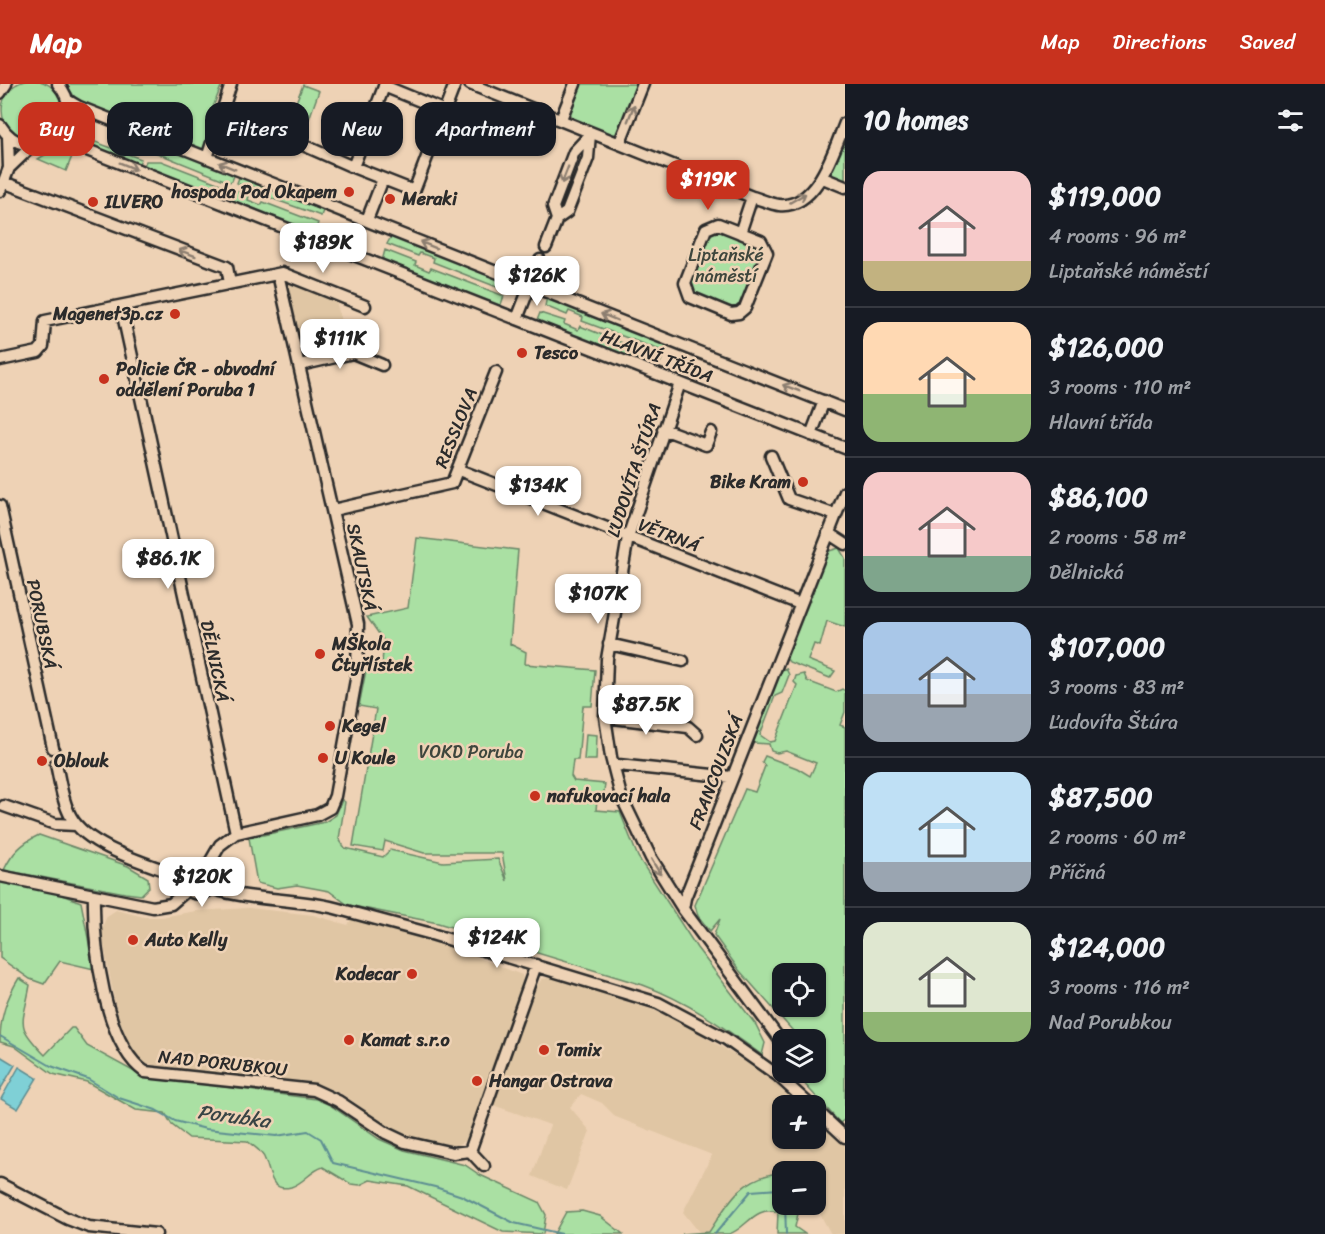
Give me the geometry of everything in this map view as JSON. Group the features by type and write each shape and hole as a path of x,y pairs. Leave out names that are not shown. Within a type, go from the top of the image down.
{"street":[{"path":"0,93 6,84"},
{"path":"58,84 67,100"},
{"path":"207,158 231,84"},
{"path":"448,102 455,84"},
{"path":"470,84 561,119 590,134 620,142 752,197 780,205 797,202 824,178 845,123"},
{"path":"561,119 575,84"},
{"path":"620,142 643,84"},
{"path":"353,168 385,85 424,102"},
{"name":"HLAVNÍ TŘÍDA","path":"67,100 79,107 845,410"},
{"path":"0,125 8,136 18,142"},
{"path":"546,247 556,219 567,212 588,158 590,134"},
{"path":"8,136 9,168 2,186 227,267 230,283"},
{"path":"309,148 353,168 414,191 428,156"},
{"name":"HLAVNÍ TŘÍDA","path":"95,153 845,448"},
{"path":"9,168 22,156"},
{"path":"824,178 845,187"},
{"path":"367,220 383,179"},
{"path":"740,233 752,197"},
{"path":"717,224 740,233 761,240 766,253 745,308 740,313 731,314 690,297 685,283 706,229 717,224"},
{"path":"517,319 540,260"},
{"path":"0,360 38,352 42,346 45,321 282,273 365,306"},
{"name":"SKAUTSKÁ","path":"236,833 317,815 327,810 333,802 357,674 360,639 333,510 278,274"},
{"name":"DĚLNICKÁ","path":"121,306 236,833"},
{"path":"300,365 353,353 382,365"},
{"name":"RESSLOVA","path":"333,510 452,483 496,372"},
{"name":"ĽUDOVÍTA ŠTÚRA","path":"680,383 628,537 609,644 605,717 614,768 632,823 683,909"},
{"path":"811,435 824,401"},
{"path":"663,429 706,445 711,432"},
{"path":"771,456 789,499 836,516"},
{"name":"VĚTRNÁ","path":"459,470 800,604"},
{"name":"FRANCOUZSKÁ","path":"683,909 685,898 731,777 845,492"},
{"name":"PORUBSKÁ","path":"0,506 53,748"},
{"path":"828,533 845,544"},
{"path":"609,644 683,661"},
{"path":"605,717 688,727 697,735"},
{"path":"56,764 66,807 76,825 92,839 183,876"},
{"path":"614,768 618,765 731,777"},
{"path":"4,806 60,825 76,825"},
{"path":"205,871 220,845 236,833"},
{"path":"183,876 192,869 205,871 212,878 212,888"},
{"path":"0,876 144,906 162,907 171,904 187,890"},
{"path":"183,876 187,890"},
{"path":"187,890 201,894 212,888 236,895 296,900 334,908 634,994 683,1014 772,1066"},
{"name":"NAD PORUBKOU","path":"94,896 93,928 107,1000 122,1045 133,1064 145,1072 314,1090 338,1101 386,1133 405,1142 453,1153 470,1151"},
{"path":"683,909 772,1029"},
{"path":"484,1166 470,1151 536,965"},
{"path":"791,1083 801,1095"},
{"path":"826,1119 845,1137"},
{"path":"0,1184 68,1219 89,1227 156,1234"}],"shaded area":[{"path":"289,279 335,298 350,351 304,361 285,287"},
{"path":"249,908 313,915 348,925 351,919 441,943 522,975 523,986 469,1139 456,1146 420,1140 391,1128 342,1094 316,1083 177,1069 143,1063 134,1055 117,1014 101,930 107,916 116,910 144,917 162,917 196,911"},
{"path":"552,977 653,1010 683,1023 755,1068 789,1095 772,1095 772,1149 826,1149 826,1127 845,1143 845,1234 831,1234 821,1215 826,1215 826,1161 772,1161 772,1176 754,1178 738,1191 708,1232 699,1232 683,1212 712,1155 616,1117 602,1103 581,1094 570,1107 590,1131 567,1190 532,1176 550,1125 493,1105 531,993 542,979"}],"green space":[{"path":"26,81 38,81 49,85 57,93 60,102 18,102 18,136 7,127 3,116 3,104 7,93 15,85"},
{"path":"65,84 222,84 215,102 205,102 203,151 193,147 193,102 107,102 107,114 95,110 95,102 78,102"},
{"path":"580,84 639,84 617,134 611,135 575,122 569,111"},
{"path":"303,85 319,91 309,119 309,102 296,102"},
{"path":"845,133 845,183 832,175 832,165"},
{"path":"95,142 107,146 107,154 95,149"},
{"path":"43,156 72,156 66,171 38,159"},
{"path":"113,156 133,156 141,159 138,166"},
{"path":"164,156 192,156 235,173 232,181 229,182"},
{"path":"146,161 161,161 225,186 224,189 228,191 224,200 143,168"},
{"path":"240,175 324,208 321,216 265,196 266,192 253,187 251,190 237,183"},
{"path":"237,191 249,196 248,200 261,205 263,202 318,223 314,235 230,202 233,192"},
{"name":"Liptaňské náměstí","path":"712,227 758,241 764,251 739,308 730,308 691,291 688,286"},
{"path":"392,235 510,282 502,289 433,262 434,258 420,253 418,256 387,244"},
{"path":"385,250 416,262 415,265 429,271 431,268 504,296 500,307 382,261"},
{"path":"547,296 667,345 665,352 582,321 583,317 569,311 567,315 545,306"},
{"path":"540,313 565,321 564,324 578,330 580,326 662,359 657,369 536,323"},
{"name":"VOKD Poruba","path":"417,538 518,550 510,644 526,652 525,664 595,670 592,706 583,706 578,760 573,760 571,776 574,781 605,784 603,799 597,799 596,810 620,812 638,857 697,948 756,1025 765,1043 762,1055 690,1007 643,985 438,923 348,905 329,891 297,885 277,888 257,883 249,838 325,822 336,815 342,800 345,802 339,839 345,848 383,857 390,850 443,862 498,859 507,881 502,853 424,853 385,841 383,851 353,846 376,709 359,706 367,665 382,663 384,641 367,617 408,608"},
{"path":"839,548 845,558 845,627 827,621 820,646 814,644 808,660 835,671 830,678 789,662 785,656 826,552"},
{"path":"786,668 789,675 782,693 775,696 760,735 770,742 775,741 797,685 794,682 796,676 804,674 807,681 836,692 842,689 845,691 845,712 840,725 845,727 845,1119 840,1123 826,1108 826,1095 815,1095 804,1083 826,1083 826,1029 791,1029 781,1017 826,1017 826,963 772,963 772,1007 739,970 714,935 720,919 710,931 698,916 695,905 745,789 755,792 765,766 762,762 765,756 797,768 810,776 816,763 786,751 777,753 771,751 769,744 754,743 753,738 780,671"},
{"path":"586,734 597,735 596,760 584,760"},
{"path":"39,835 128,866 148,878 149,887 141,895 4,870 18,849"},
{"path":"0,881 59,894 81,902 94,969 60,961 44,984 30,979 0,958"},
{"path":"19,978 30,985 23,1017 25,1030 45,1055 71,1028 74,1028 87,1046 142,1076 316,1099 330,1105 379,1139 404,1150 465,1165 480,1175 539,1202 546,1215 543,1234 503,1232 408,1186 370,1180 360,1185 351,1184 323,1167 296,1185 279,1187 271,1177 263,1155 247,1141 189,1138 172,1125 165,1113 136,1110 87,1082 53,1074 14,1046 0,1042 5,1009"},
{"path":"772,1174 772,1211 757,1215 729,1234 682,1234 709,1232 734,1196 750,1182"},
{"path":"582,1211 600,1216 623,1234 554,1234 566,1212"},
{"path":"778,1215 798,1215 795,1227 805,1234 777,1234"}],"water":[{"path":"0,1056 15,1065 0,1090"},
{"path":"19,1067 37,1078 18,1109 1,1099"}],"waterway":[{"name":"Porubka","path":"0,1036 51,1066 88,1079 119,1098 156,1110 175,1121 206,1129 276,1136 308,1131 321,1139 333,1163 435,1187 462,1196 514,1223 562,1234"},
{"name":"Porubka","path":"715,1234 751,1191 772,1190"},
{"name":"Porubka","path":"785,1215 786,1234"}],"place":[{"name":"hospoda Pod Okapem","path":"349,192"},
{"name":"Meraki","path":"390,199"},
{"name":"ILVERO","path":"93,202"},
{"name":"Magenet3p.cz","path":"175,314"},
{"name":"Tesco","path":"522,353"},
{"name":"Policie ČR - obvodní oddělení Poruba 1","path":"104,379"},
{"name":"Bike Kram","path":"803,482"},
{"name":"MŠkola Čtyřlístek","path":"320,654"},
{"name":"Kegel","path":"330,726"},
{"name":"U Koule","path":"323,758"},
{"name":"Oblouk","path":"42,761"},
{"name":"nafukovací hala","path":"535,796"},
{"name":"Auto Kelly","path":"133,940"},
{"name":"Kodecar","path":"412,974"},
{"name":"Kamat s.r.o","path":"349,1040"},
{"name":"Tomix","path":"544,1050"},
{"name":"Hangar Ostrava","path":"477,1081"}]}
